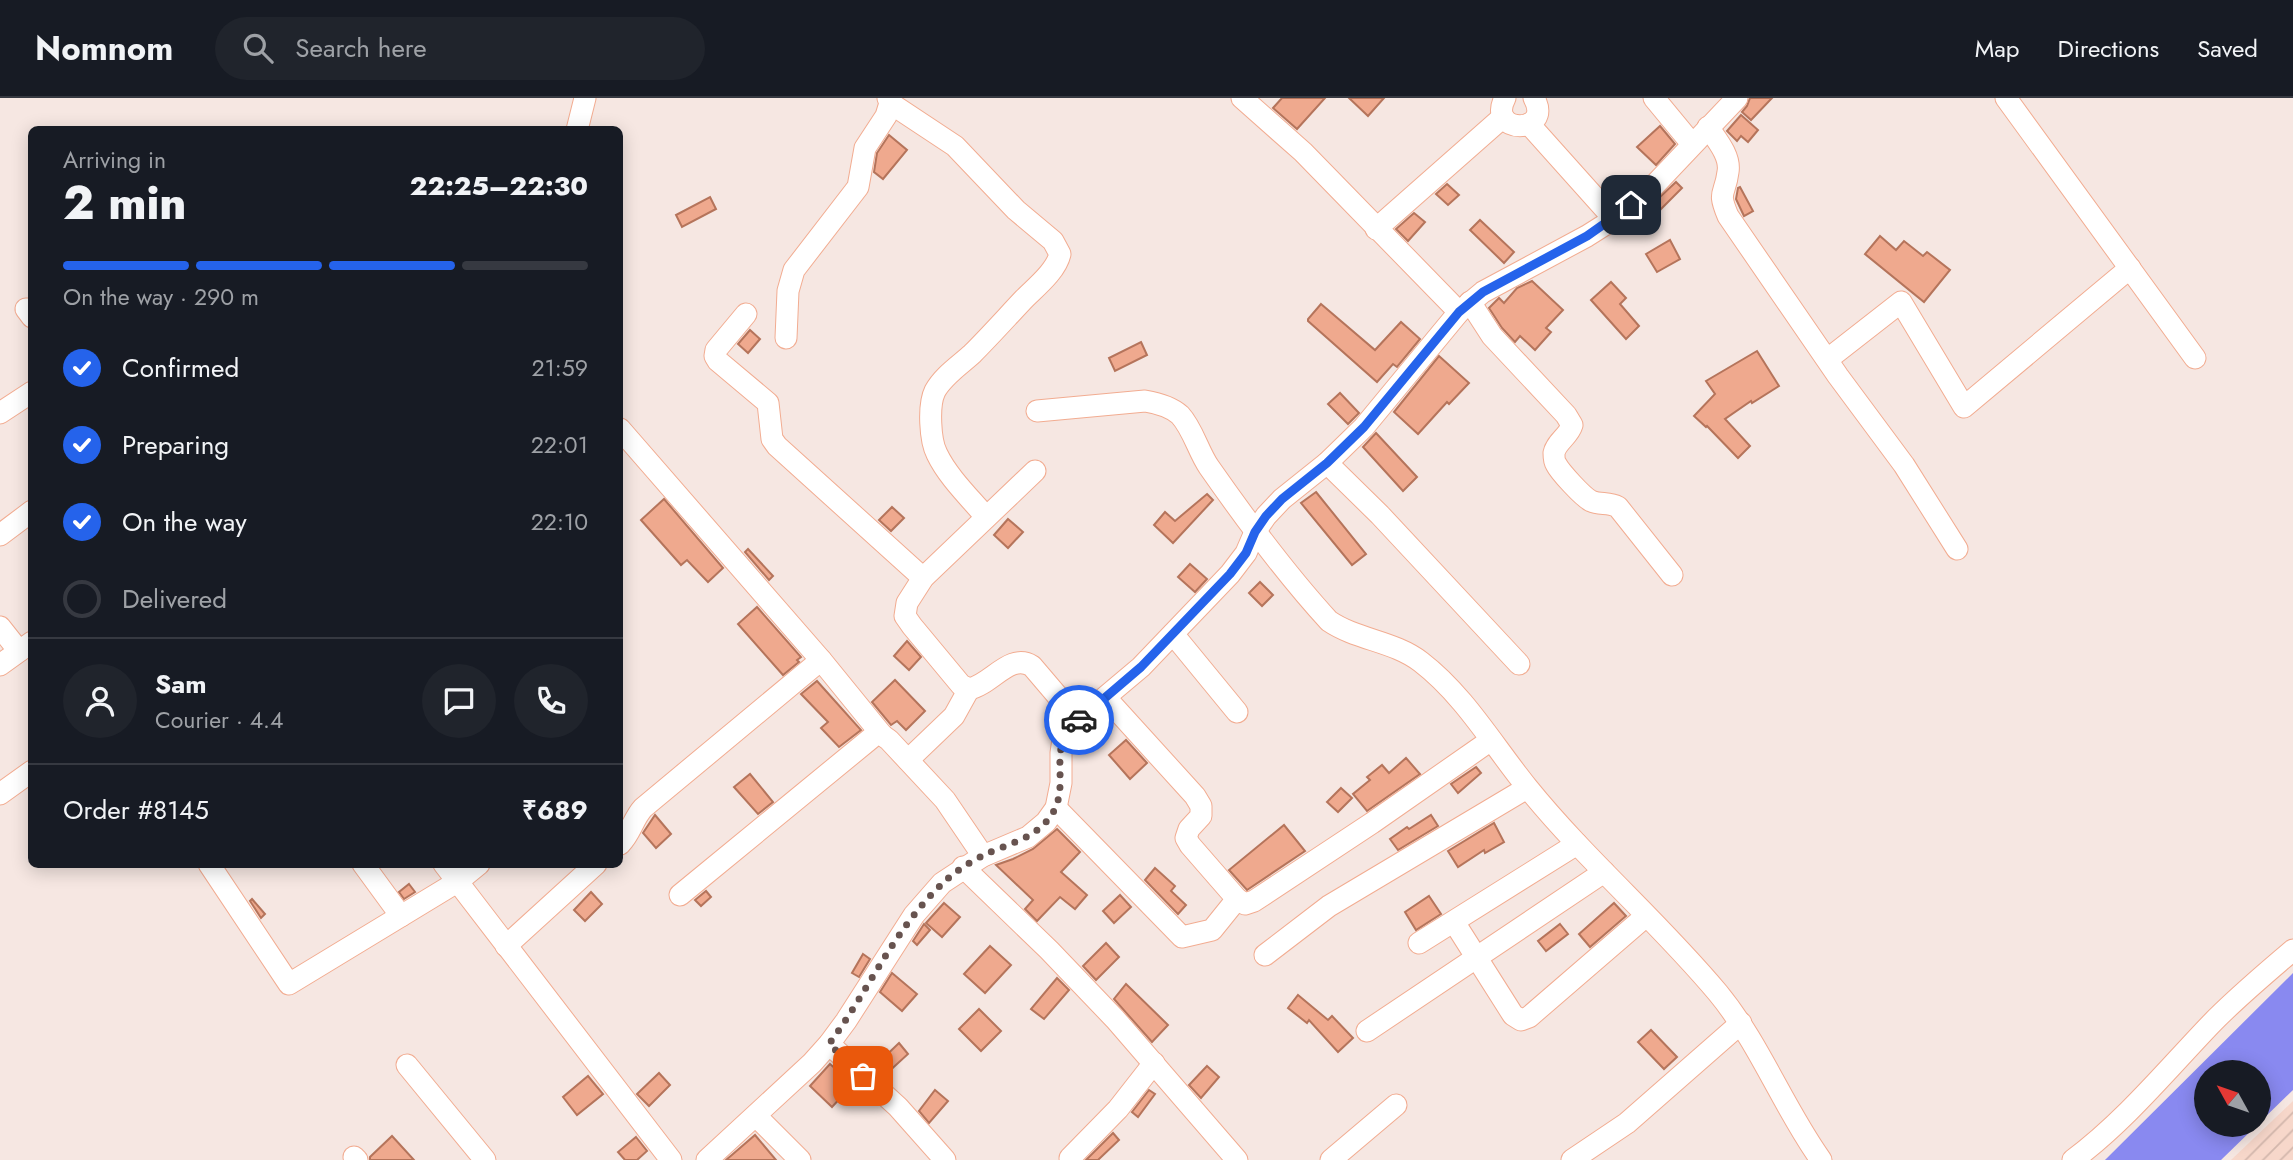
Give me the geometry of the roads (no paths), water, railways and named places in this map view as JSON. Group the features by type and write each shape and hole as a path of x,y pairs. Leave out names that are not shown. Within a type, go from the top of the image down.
{"street":[{"path":"578,126 585,98"},
{"path":"1242,98 1303,152 1376,229 1464,307 1566,415 1572,425 1570,433 1556,448 1553,455 1555,463 1588,500 1618,507 1672,575"},
{"path":"1376,229 1504,107 1512,125 1524,127 1529,124 1537,115 1534,98"},
{"path":"1654,98 1692,144"},
{"path":"707,1160 829,1044 914,915 942,883 963,867 1028,836 1046,822 1056,808 1061,783 1063,738 1078,720 1106,698 1173,634 1230,574 1246,553 1266,516 1364,427 1464,307 1483,292 1614,219 1646,194 1737,98"},
{"path":"2006,98 2195,358"},
{"path":"786,338 788,291 794,270 858,187 865,148 886,116 889,100 955,146 1016,209 1053,241 1060,254 1058,262 1034,289 943,380 931,402 932,441 936,453 986,517"},
{"path":"1529,124 1614,219"},
{"path":"1708,127 1725,154 1729,170 1721,200 1728,216 1903,465 1957,549"},
{"path":"1828,359 1901,302 1964,407 2130,268"},
{"path":"746,314 716,350 718,361 768,402 772,439 777,446 923,579"},
{"path":"0,413 28,394"},
{"path":"1037,411 1145,401 1158,403 1179,414 1199,453 1255,532 1329,621 1344,630 1418,659 1437,675 1456,695 1527,788 1719,993 1741,1023 1821,1160"},
{"path":"623,432 821,660 882,735 944,800 983,856"},
{"path":"1327,463 1380,515 1519,664"},
{"path":"1035,471 923,579 907,603 905,615 961,685 969,690 979,688 1015,662 1024,661 1032,666 1078,720"},
{"path":"0,535 28,514"},
{"path":"0,627 25,647 0,665"},
{"path":"1173,634 1237,712"},
{"path":"623,841 643,808 821,660"},
{"path":"908,760 954,716 969,690"},
{"path":"1106,698 1195,796 1201,806 1201,816 1189,829 1186,838 1189,845 1237,899 1245,904 1254,901 1372,823 1491,740"},
{"path":"680,895 875,735 882,735"},
{"path":"0,794 28,774"},
{"path":"1265,955 1329,906 1527,788"},
{"path":"1056,808 1182,937 1212,930 1237,899"},
{"path":"1419,943 1577,844"},
{"path":"963,867 1058,960 1154,1063 1237,1160"},
{"path":"212,868 289,984 457,882 474,868"},
{"path":"366,868 401,916"},
{"path":"447,868 671,1160"},
{"path":"506,946 592,868"},
{"path":"1367,1031 1604,872"},
{"path":"1454,922 1513,1015 1521,1020 1529,1017 1646,916"},
{"path":"2073,1160 2152,1086 2236,999 2293,950"},
{"path":"1572,1160 1627,1123 1741,1023"},
{"path":"829,1044 898,1107 944,1160"},
{"path":"1070,1158 1118,1109 1154,1063"},
{"path":"407,1065 485,1160"},
{"path":"1331,1160 1396,1105"},
{"path":"756,1115 800,1160"}]}
